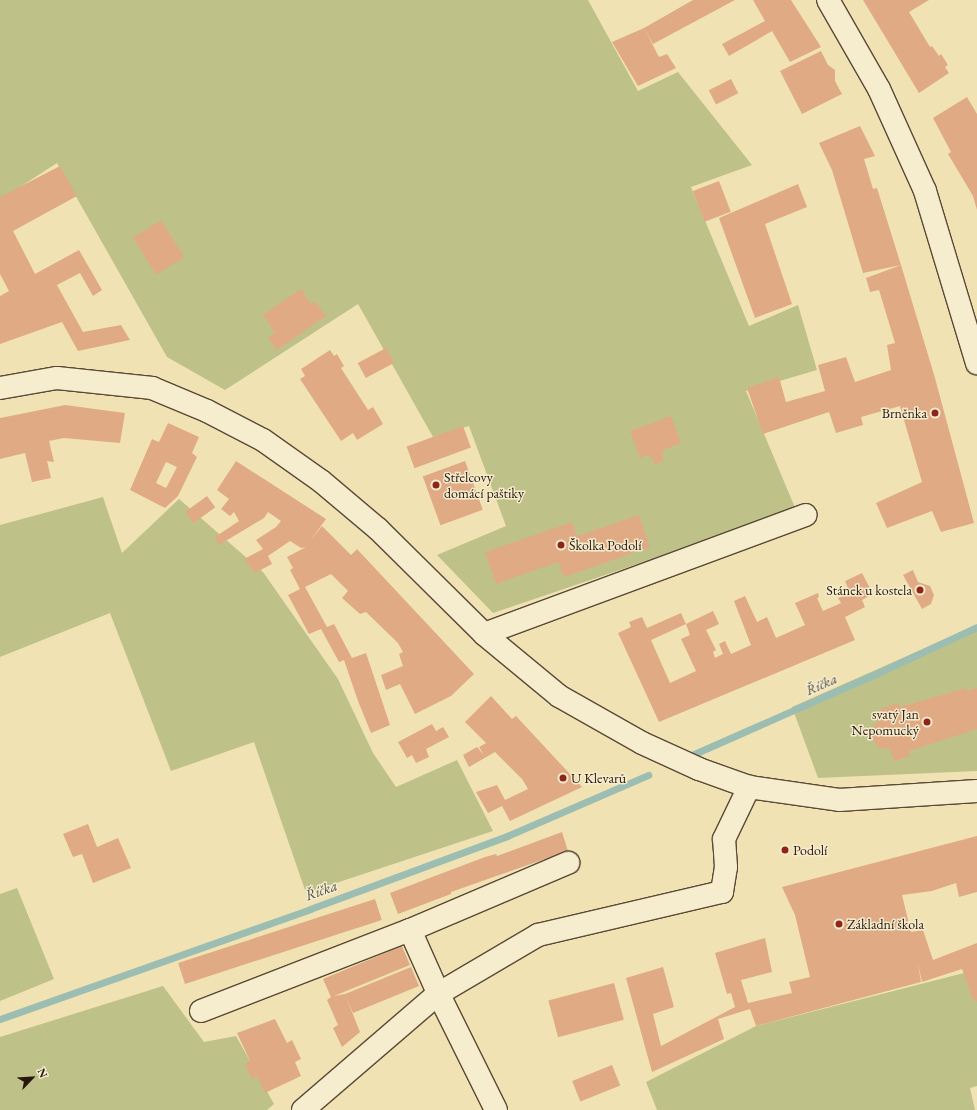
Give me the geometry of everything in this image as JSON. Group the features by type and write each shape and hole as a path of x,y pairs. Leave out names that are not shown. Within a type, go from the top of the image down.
{"street":[{"path":"828,0 879,89 925,190 977,363"},
{"path":"0,388 57,378 152,388 207,411 263,440 321,481 378,529 484,634 559,696 642,743 699,769 749,787 839,800 977,791"},
{"path":"484,634 806,515"},
{"path":"303,1110 438,994 538,935 722,892 726,867 724,839 749,787"},
{"path":"201,1011 410,930 568,863"},
{"path":"410,930 438,994 496,1110"}],"green space":[{"path":"0,0 588,0 638,91 678,72 752,165 691,187 749,326 798,305 817,370 746,391 796,510 493,613 437,555 506,526 469,426 433,437 358,304 225,390 167,357 57,163 0,200"},
{"path":"103,497 122,553 179,499 263,572 338,679 373,753 396,787 457,760 493,831 306,893 254,742 171,771 110,613 0,657 0,525"},
{"path":"977,625 977,771 818,778 792,707"},
{"path":"17,888 54,979 0,1001 0,894"},
{"path":"964,973 977,997 977,1086 970,1088 975,1110 657,1110 646,1082 756,1026"},
{"path":"163,986 204,1042 236,1036 274,1104 267,1110 0,1110 0,1037"}],"building":[{"path":"693,0 735,0 653,44 645,30 659,57 667,54 676,68 638,86 612,42 644,28"},
{"path":"753,0 791,0 821,47 790,62 772,31 729,56 722,44 765,21"},
{"path":"863,0 929,0 909,12 930,47 932,46 939,56 941,54 948,65 945,67 949,73 919,93"},
{"path":"821,51 828,65 835,70 835,81 842,94 802,114 780,71"},
{"path":"731,79 738,93 716,105 709,90"},
{"path":"967,97 977,114 977,210 973,196 948,154 951,152 933,118"},
{"path":"860,126 875,156 864,159 873,189 877,188 901,265 863,273 832,170 819,143"},
{"path":"60,166 77,196 13,231 35,274 79,250 102,290 93,296 80,273 57,285 83,332 121,325 130,340 78,351 62,322 0,344 0,296 9,291 0,274 0,197"},
{"path":"719,181 731,212 705,222 693,191"},
{"path":"798,184 807,207 765,224 792,304 755,318 719,218"},
{"path":"161,220 184,257 156,275 133,237"},
{"path":"901,265 935,378 974,523 941,532 932,511 887,528 876,503 922,482 900,406 861,417 863,425 836,433 829,412 763,434 747,388 779,377 786,402 825,391 818,365 846,357 855,382 891,370 887,345 895,343 879,290 870,292 866,278"},
{"path":"301,289 311,304 315,301 326,316 277,350 268,338 275,333 263,315"},
{"path":"386,348 394,363 366,378 358,363"},
{"path":"330,350 334,356 337,354 344,366 341,368 368,410 373,407 383,424 357,440 353,433 341,441 300,379 305,376 301,369"},
{"path":"65,405 125,413 120,443 64,438 49,441 54,462 47,461 51,478 32,482 25,453 0,459 0,418"},
{"path":"671,416 681,443 663,450 662,456 664,461 654,464 653,459 647,455 640,458 630,431"},
{"path":"168,423 199,437 192,453 197,457 178,496 165,508 130,490 152,439 159,442","holes":["166,462 177,467 166,488 156,483"]},
{"path":"463,426 471,448 414,468 407,447"},
{"path":"236,461 326,519 310,541 322,526 351,555 357,549 474,674 451,696 415,714 400,684 386,690 381,675 403,666 399,654 403,652 398,643 366,612 360,614 342,598 348,591 331,574 305,587 327,627 334,624 352,658 366,653 390,725 371,733 344,660 339,662 321,629 309,634 288,595 300,589 290,570 293,568 287,557 306,547 301,548 290,541 268,556 272,564 255,573 244,559 263,549 256,540 276,527 281,521 268,512 264,518 219,545 215,537 239,521 234,512 230,516 221,509 229,499 217,490"},
{"path":"465,461 483,510 440,525 423,476"},
{"path":"207,496 215,507 193,523 185,512"},
{"path":"639,515 650,547 564,577 558,562 496,584 485,552 572,522 577,536"},
{"path":"913,570 918,582 930,586 934,595 931,604 922,609 903,575"},
{"path":"862,573 873,594 862,600 865,607 845,617 855,640 659,722 618,633 631,627 629,622 642,617 647,628 681,613 686,624 713,611 719,624 706,630 716,650 713,652 715,658 723,654 719,644 725,641 731,654 751,645 734,601 745,596 757,622 767,617 776,638 805,625 795,603 818,593 819,597 817,598 823,611 841,603 838,598 850,593 845,581","holes":["686,624 690,635 681,639 696,671 670,683 651,640"]},
{"name":"svatý Jan Nepomucký","path":"966,688 967,691 977,688 977,729 909,751 910,756 894,761 890,749 879,748 871,737 873,727 882,716 880,709 898,703 900,707"},
{"path":"491,696 512,719 516,716 582,787 510,821 502,806 488,813 476,792 497,785 505,800 528,789 522,779 495,752 469,767 463,755 477,747 484,755 479,747 486,743 465,722"},
{"path":"432,724 436,731 443,727 449,737 426,749 429,757 416,763 412,755 407,758 398,742"},
{"path":"88,824 97,847 118,838 131,868 93,883 82,854 73,857 63,834"},
{"path":"562,832 568,851 451,892 451,894 398,914 390,893 485,857 496,854 497,856"},
{"path":"977,836 977,892 959,897 956,883 932,891 902,895 911,932 923,930 933,960 977,943 977,1002 972,998 962,969 922,982 918,964 921,982 756,1026 750,1009 718,1019 724,1039 652,1072 626,978 663,967 674,1007 653,1014 661,1046 735,1007 731,993 727,994 715,953 765,938 772,972 741,980 748,1003 792,993 789,982 810,977 795,915 782,887"},
{"path":"375,899 382,920 185,984 178,963"},
{"path":"402,946 410,965 334,996 345,994 411,967 419,986 353,1013 346,997 360,1032 342,1047 333,1028 338,1025 327,1000 331,997 323,979"},
{"path":"614,983 624,1020 558,1037 548,1001"},
{"path":"275,1019 287,1043 292,1040 301,1059 295,1062 301,1076 265,1093 257,1076 252,1079 245,1064 250,1061 237,1033"},
{"path":"612,1065 620,1085 580,1102 572,1081"}],"waterway":[{"name":"Říčka","path":"685,758 880,672 977,627"},
{"name":"Říčka","path":"0,1019 310,909 507,836 648,775"}],"place":[{"name":"Brněnka","path":"935,413"},
{"name":"Střelcovy domácí paštiky","path":"436,485"},
{"name":"Školka Podolí","path":"561,545"},
{"name":"Stánek u kostela","path":"920,590"},
{"name":"svatý Jan Nepomucký","path":"927,722"},
{"name":"U Klevarů","path":"563,778"},
{"name":"Podolí","path":"785,850"},
{"name":"Základní škola","path":"839,924"}]}
